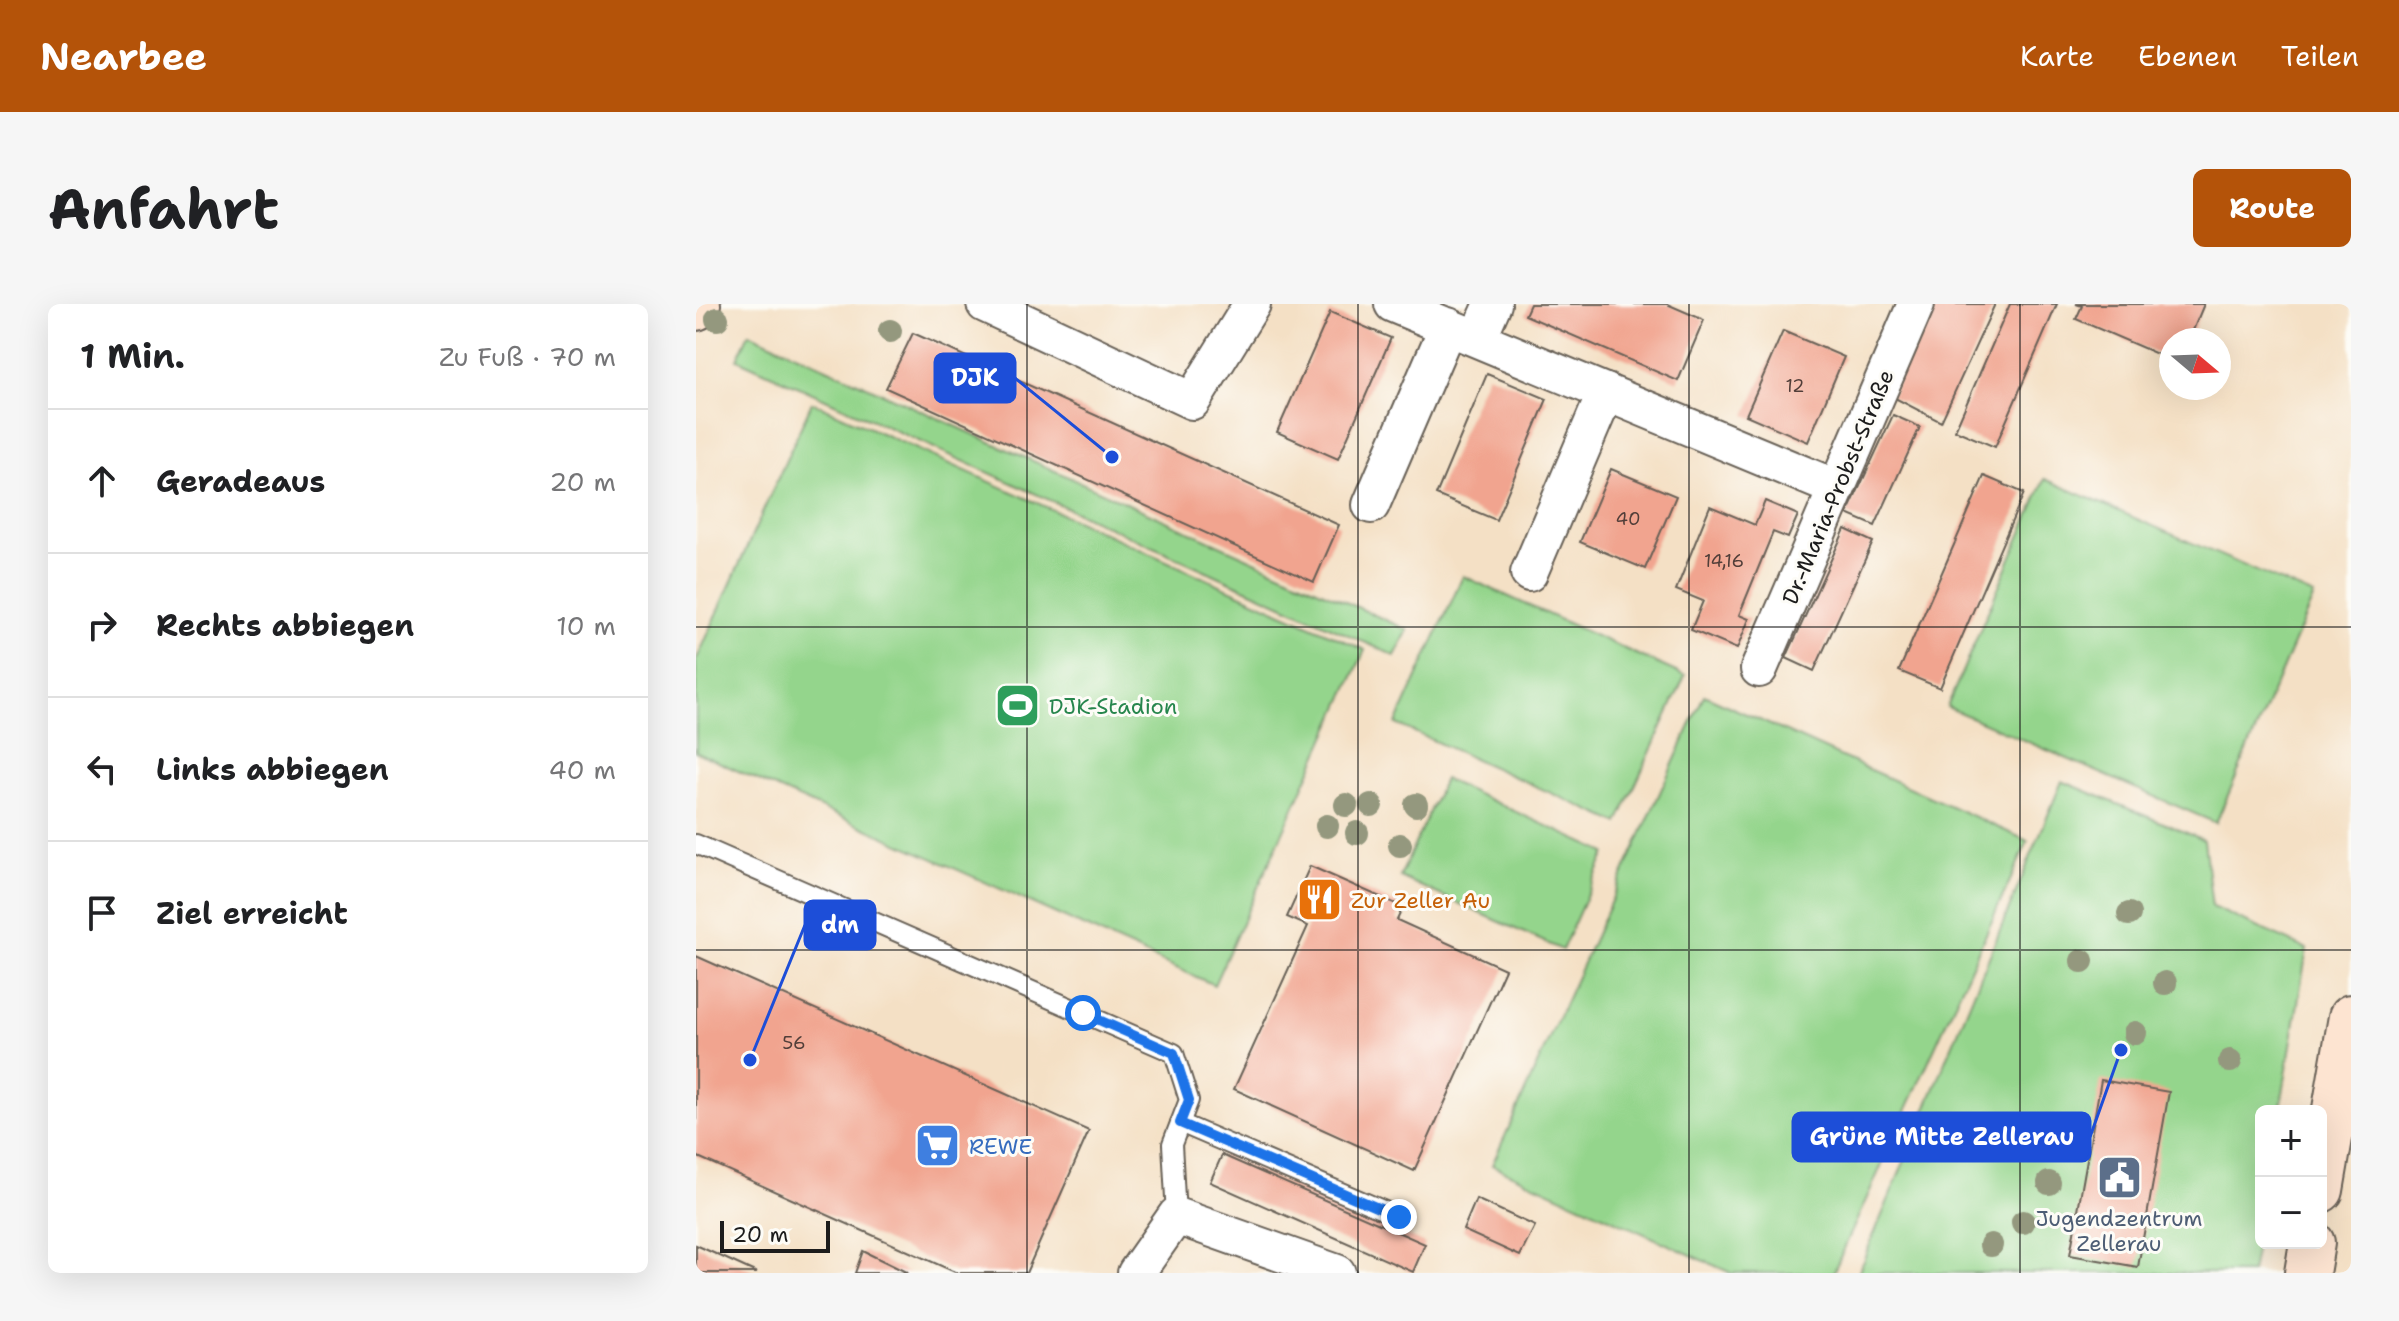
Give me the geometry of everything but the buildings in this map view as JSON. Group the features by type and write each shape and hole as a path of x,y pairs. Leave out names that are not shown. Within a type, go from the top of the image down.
{"street":[{"path":"985,304 1192,401 1252,304"},
{"path":"1393,304 1836,488"},
{"path":"1371,505 1463,332 1493,304"},
{"name":"Dr.-Maria-Probst-Straße","path":"1759,669 1916,304"},
{"path":"1529,573 1606,392"},
{"path":"2323,1177 2351,1017"},
{"path":"1136,1273 1176,1216 1337,1273"},
{"path":"2307,1273 2311,1249"}],"lane":[{"path":"696,844 1174,1053 1189,1100 1172,1144 1176,1216"},
{"path":"1180,1123 1399,1217"}],"green space":[{"path":"749,333 1408,630 1395,656 737,359"},
{"name":"DJK-Stadion","path":"812,402 1365,650 1214,985 696,752 696,661"},
{"path":"2045,479 2314,596 2216,823 1947,707"},
{"path":"1463,576 1685,676 1618,823 1396,724"},
{"path":"1704,695 2028,841 1833,1273 1731,1273 1492,1165"},
{"path":"1444,779 1606,853 1562,950 1400,877"},
{"path":"2062,781 2204,840 2212,907 2307,949 2281,1105 2255,1105 2255,1249 2251,1273 1858,1273"}],"place":[{"name":"DJK","path":"1112,457"},
{"name":"DJK-Stadion","path":"1018,706"},
{"name":"Zur Zeller Au","path":"1320,900"},
{"name":"Grüne Mitte Zellerau","path":"2121,1050"},
{"name":"dm","path":"750,1060"},
{"name":"REWE","path":"938,1146"},
{"name":"Jugendzentrum Zellerau","path":"2119,1177"}],"route":[{"path":"1083,1013 1174,1053 1189,1100 1180,1123 1399,1217"}]}
